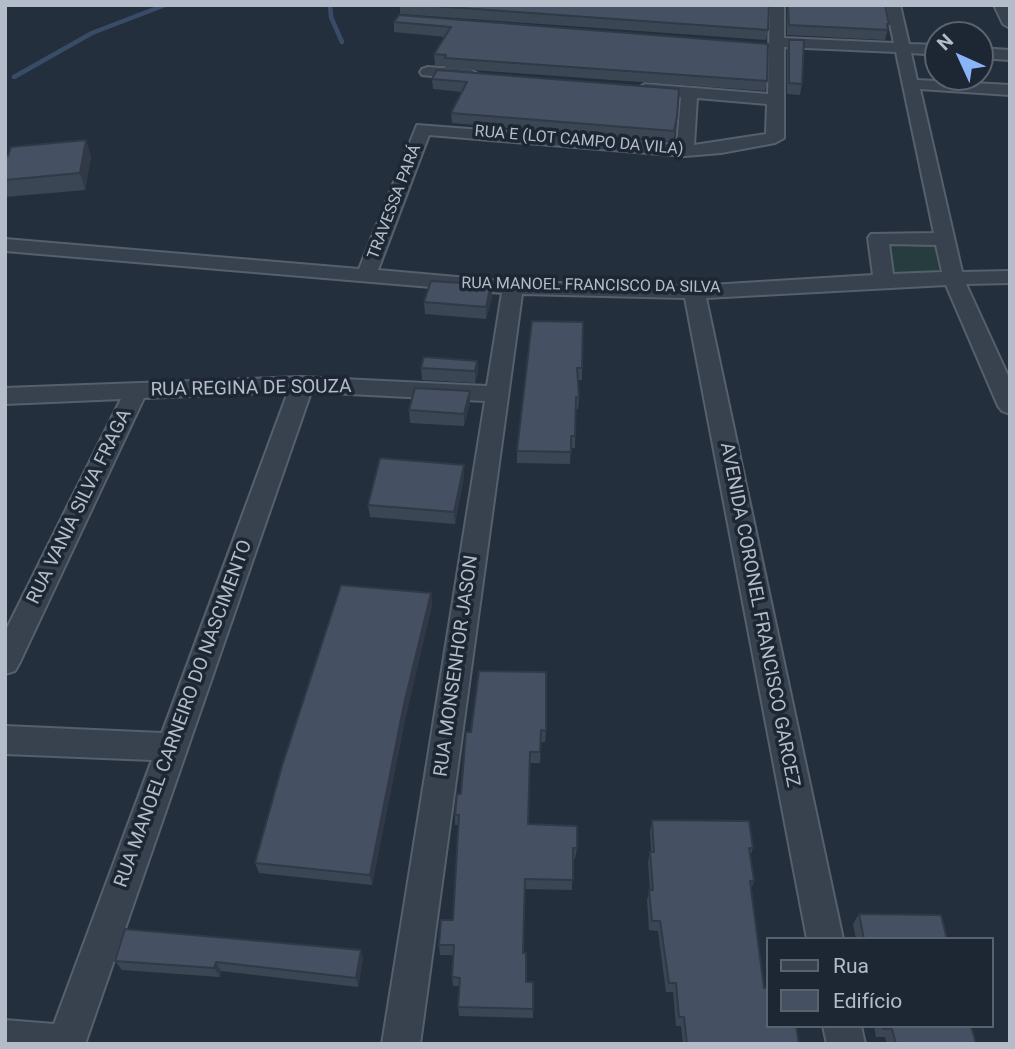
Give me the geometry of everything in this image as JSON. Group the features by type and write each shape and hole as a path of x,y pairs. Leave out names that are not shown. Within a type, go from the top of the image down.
{"street":[{"path":"775,138 776,100 772,46 777,5"},
{"path":"893,5 953,277 1010,405"},
{"path":"1002,5 1010,23"},
{"path":"772,46 924,50"},
{"path":"428,72 483,76"},
{"path":"910,84 1010,90"},
{"path":"634,88 776,100"},
{"path":"684,151 689,92"},
{"name":"RUA E (LOT CAMPO DA VILA)","path":"423,128 684,151 721,148 775,138"},
{"name":"TRAVESSA PARÁ","path":"366,276 423,128"},
{"path":"884,279 877,238 943,239"},
{"name":"RUA MANOEL FRANCISCO DA SILVA","path":"5,245 513,288 694,292 884,279 1010,277"},
{"name":"RUA MONSENHOR JASON","path":"401,1044 513,288"},
{"name":"AVENIDA CORONEL FRANCISCO GARCEZ","path":"694,292 825,937"},
{"name":"RUA REGINA DE SOUZA","path":"5,396 302,384 496,394"},
{"name":"RUA MANOEL CARNEIRO DO NASCIMENTO","path":"65,1044 302,384"},
{"name":"RUA VANIA SILVA FRAGA","path":"5,662 136,391"},
{"path":"5,740 173,747"},
{"path":"5,1039 65,1044"}],"green space":[{"path":"883,241 934,242 939,272 887,272"}],"building":[{"path":"420,5 769,5 768,30"},
{"path":"788,5 885,5 888,30 789,25"},
{"path":"399,15 768,44 767,81 445,58 446,55 434,54 451,27 394,22"},
{"path":"789,40 804,40 802,84 789,83"},
{"path":"437,70 679,89 674,131 451,113 467,82 432,79"},
{"path":"86,140 80,173 5,180 5,156 8,156 11,147"},
{"path":"431,281 491,285 486,307 424,302"},
{"path":"532,321 583,322 582,368 577,368 579,397 576,397 575,436 571,436 571,452 517,451"},
{"path":"424,357 477,361 475,371 421,368"},
{"path":"415,388 470,391 464,414 409,410"},
{"path":"380,458 464,465 454,512 368,505"},
{"path":"341,585 431,593 404,704 370,875 255,863 282,766"},
{"path":"479,671 546,672 546,731 541,730 540,752 530,752 528,824 577,826 577,848 573,848 573,880 525,879 523,953 526,953 526,982 533,982 533,1009 458,1007 460,978 452,977 454,945 439,945 441,920 453,920 459,815 455,815 457,794 461,794 466,732 471,732"},
{"path":"652,820 749,821 753,848 749,848 754,881 750,881 766,988 766,1028 796,1028 799,1044 687,1044 684,1017 679,1017 676,983 669,983 660,921 652,921 649,890 653,890 650,852 654,852"},
{"path":"859,914 941,915 946,937 864,937"},
{"path":"125,929 361,950 356,978 216,962 214,968 115,961"},
{"path":"972,1028 976,1044 896,1044 892,1029 883,1029"}],"waterway":[{"path":"14,77 92,33 165,5"},
{"path":"330,5 331,17 342,42"}]}
